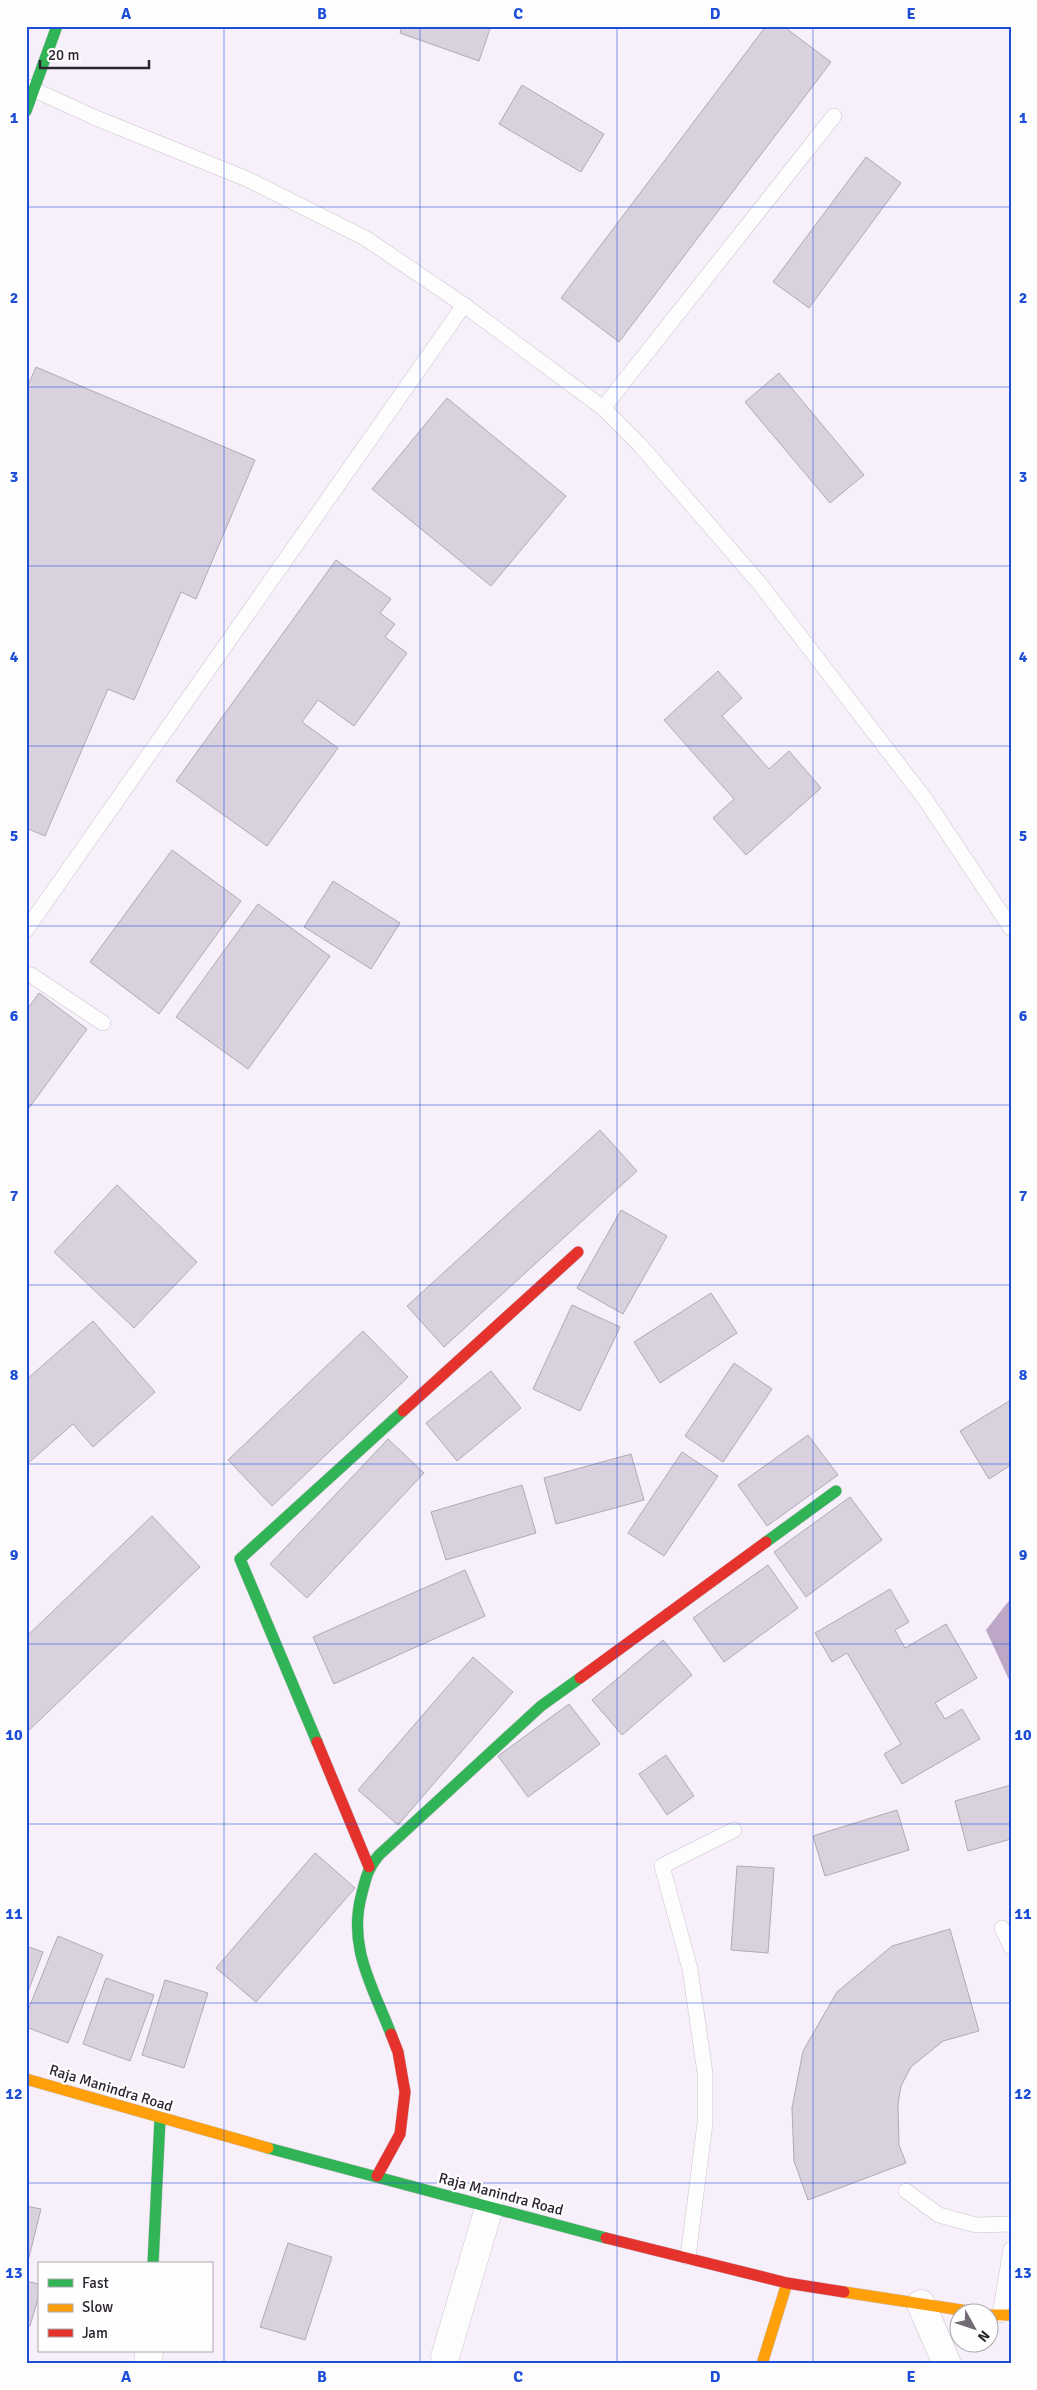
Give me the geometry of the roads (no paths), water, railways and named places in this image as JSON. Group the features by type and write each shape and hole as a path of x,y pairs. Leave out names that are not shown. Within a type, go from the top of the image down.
{"street":[{"path":"26,110 30,88 57,26"},
{"path":"369,1867 240,1559 578,1252"},
{"path":"377,2176 400,2134 405,2092 398,2052 358,1950 356,1913 369,1867 378,1855 541,1706 836,1491"},
{"name":"Raja Manindra Road","path":"26,2079 160,2119 377,2176 489,2208 787,2283 950,2308"},
{"path":"153,2262 160,2119"},
{"path":"446,2357 489,2208"},
{"path":"762,2364 787,2283"},
{"path":"921,2304 947,2364"}],"lane":[{"path":"30,88 96,118 247,179 365,238 464,305 603,408 640,445 760,584 926,799 1011,928"},
{"path":"603,408 834,116"},
{"path":"26,930 464,305"},
{"path":"26,974 31,975 103,1023"},
{"path":"688,2257 706,2123 705,2073 690,1969 662,1866 734,1830"},
{"path":"1002,1928 1011,1947"},
{"path":"906,2191 939,2215 976,2225 1011,2224"},
{"path":"1000,2315 1011,2249"}]}
